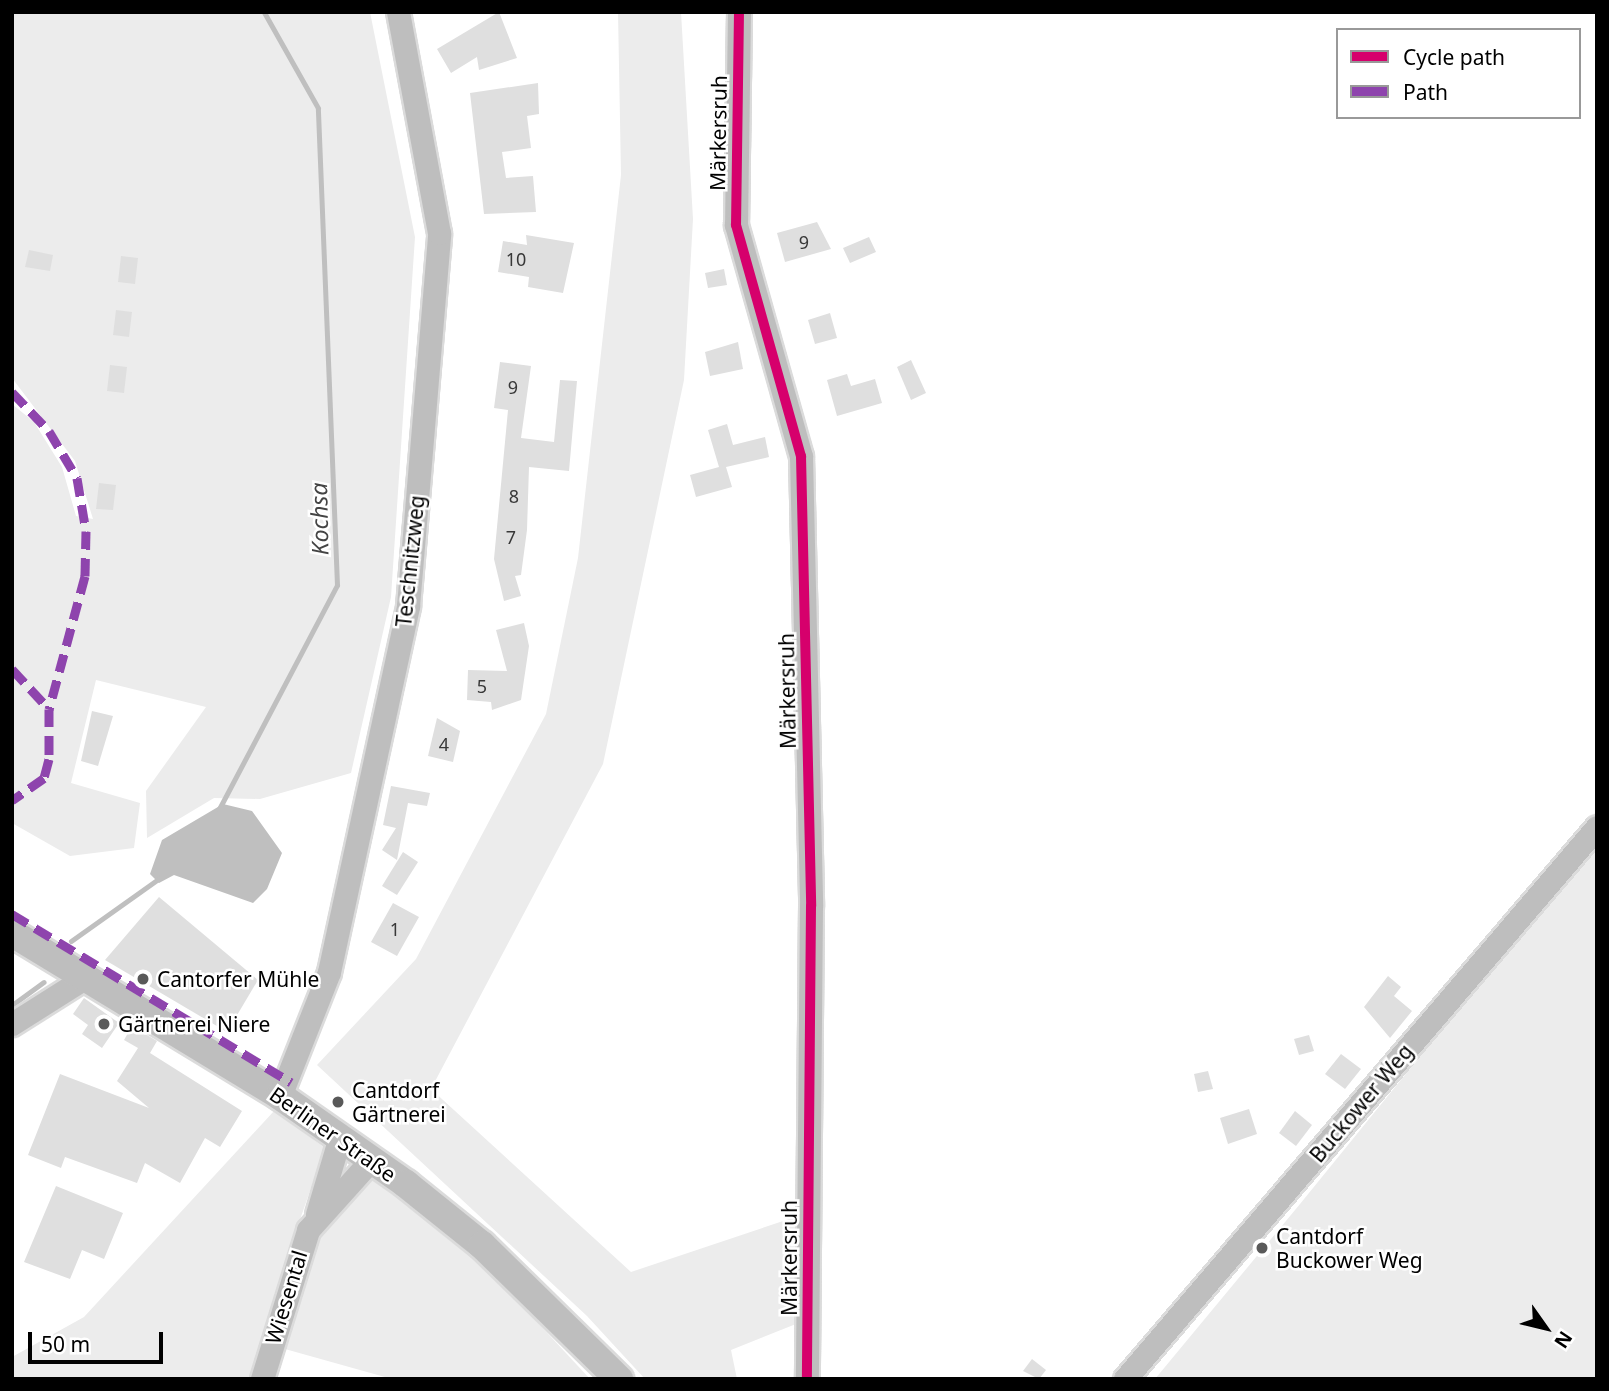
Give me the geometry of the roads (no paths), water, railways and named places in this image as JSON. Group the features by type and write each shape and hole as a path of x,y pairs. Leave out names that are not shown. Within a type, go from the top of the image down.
{"main road":[{"name":"Berliner Straße","path":"12,933 281,1096 372,1160 482,1245 619,1379"}],"street":[{"name":"Teschnitzweg","path":"281,1096 329,972 408,606 439,233 398,12"},
{"name":"Märkersruh","path":"739,12 736,225 801,456 811,906 807,1379"},
{"name":"Buckower Weg","path":"1125,1379 1597,827"},
{"path":"12,1024 86,977"},
{"name":"Wiesental","path":"262,1379 295,1261 316,1217 340,1137"},
{"name":"Wiesental","path":"316,1217 372,1160"}],"waterway":[{"name":"Kochsa","path":"219,809 337,585 318,108 264,12"},
{"name":"Kochsa","path":"71,941 161,877"},
{"name":"Kochsa","path":"12,1005 44,982"}],"place":[{"name":"Cantorfer Mühle","path":"143,979"},
{"name":"Gärtnerei Niere","path":"104,1024"},
{"name":"Cantdorf Gärtnerei","path":"338,1102"},
{"name":"Cantdorf Buckower Weg","path":"1262,1248"}]}
